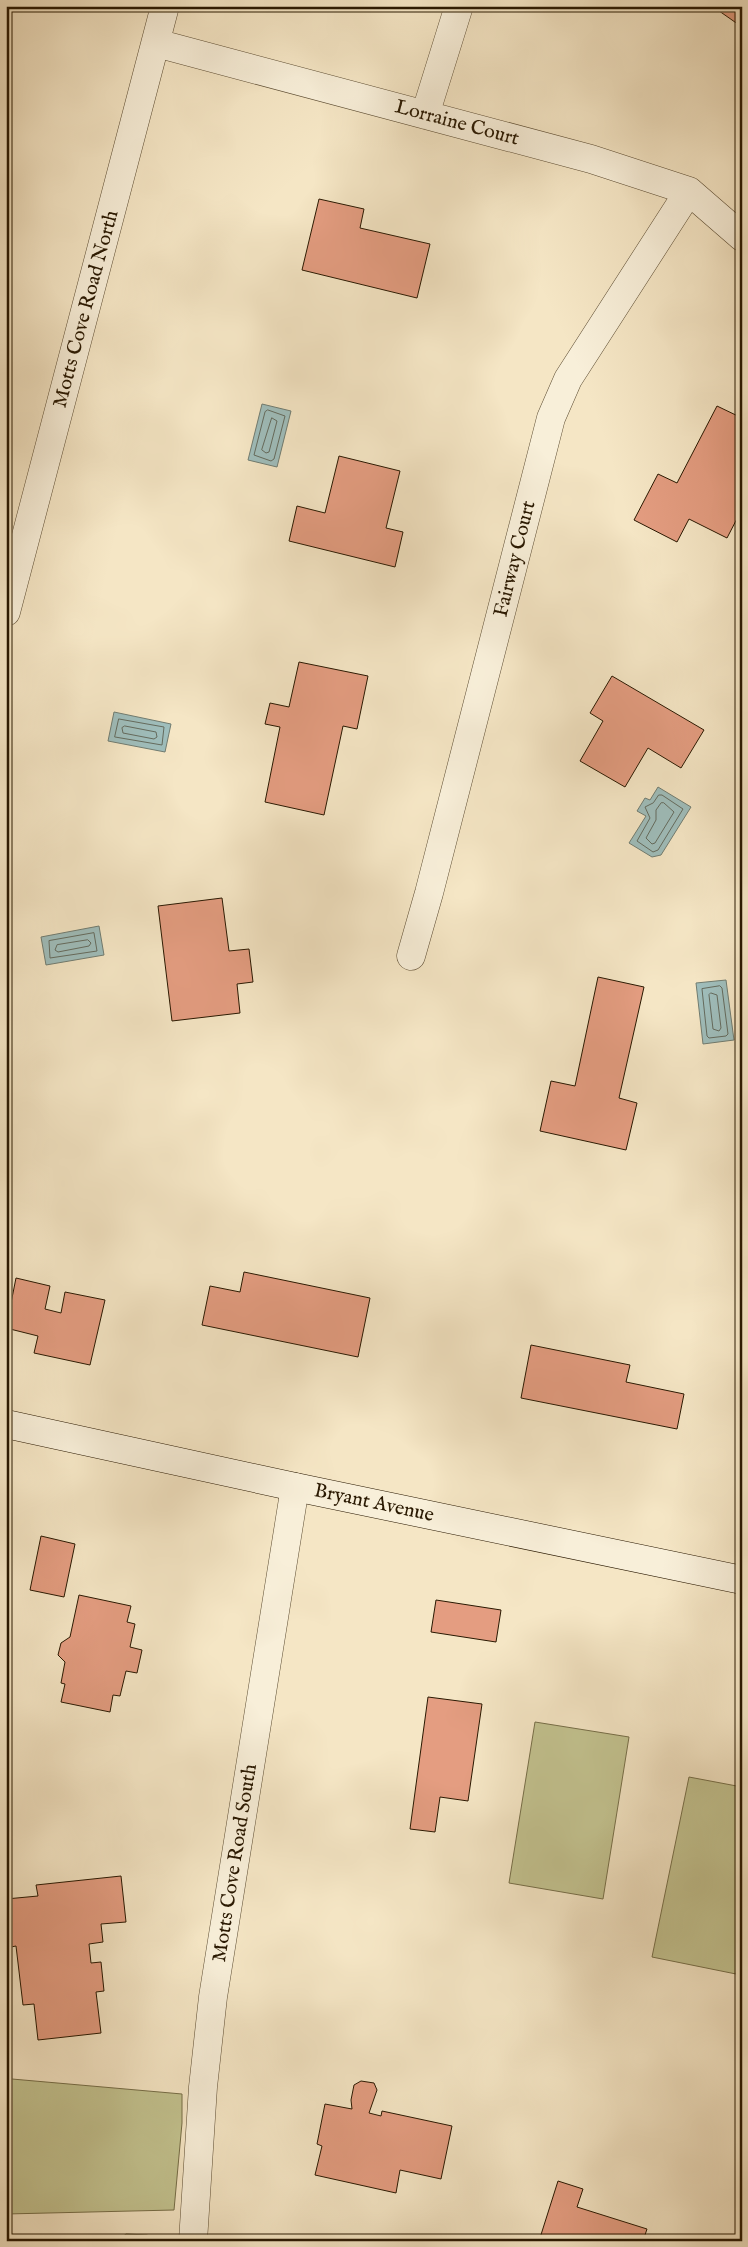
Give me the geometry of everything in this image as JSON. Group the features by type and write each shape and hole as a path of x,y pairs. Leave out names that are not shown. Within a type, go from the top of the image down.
{"street":[{"name":"Motts Cove Road North","path":"6,612 165,6"},
{"path":"424,115 460,6"},
{"name":"Lorraine Court","path":"156,43 591,159 689,191 742,237"},
{"name":"Fairway Court","path":"410,956 429,893 551,418 568,379 689,191"},
{"name":"Bryant Avenue","path":"6,1424 295,1487 742,1580"},
{"name":"Motts Cove Road South","path":"193,2241 203,2087 213,1997 295,1487"}],"green space":[{"path":"535,1722 629,1737 603,1899 509,1883"},
{"path":"689,1777 742,1787 742,1946 736,1974 652,1957"},
{"path":"6,2069 12,2079 182,2094 182,2123 174,2210 6,2214"},
{"path":"126,2234 147,2235 160,2241 117,2241"}],"water":[{"path":"262,404 291,411 277,467 248,460"},
{"path":"114,712 171,724 165,752 108,741"},
{"path":"658,787 691,807 661,855 652,857 629,843 646,816 637,811 645,798 650,800"},
{"path":"99,926 104,955 46,965 41,937"},
{"path":"726,980 734,1040 703,1044 696,983"}],"building":[{"path":"712,6 742,6 742,27"},
{"path":"319,199 364,209 360,228 430,244 417,298 302,270"},
{"path":"717,406 742,418 742,509 727,538 689,519 677,542 634,520 658,474 677,483"},
{"path":"339,456 400,471 386,528 403,532 395,567 289,541 297,506 325,513"},
{"path":"299,662 368,676 357,729 343,726 324,815 265,802 280,727 265,724 270,703 289,707"},
{"path":"612,676 704,730 681,768 648,748 625,787 580,761 603,721 590,713"},
{"path":"222,898 229,951 249,949 253,982 237,984 240,1013 172,1021 158,906"},
{"path":"598,977 644,987 619,1098 637,1103 626,1150 540,1131 551,1081 575,1086"},
{"path":"244,1272 370,1298 358,1357 202,1325 210,1286 240,1292"},
{"path":"16,1278 50,1286 45,1309 61,1313 65,1292 105,1300 90,1365 34,1353 38,1336 6,1328"},
{"path":"531,1345 630,1365 626,1382 684,1394 677,1429 521,1398"},
{"path":"41,1536 75,1544 64,1597 30,1590"},
{"path":"79,1595 131,1606 127,1622 135,1624 130,1647 142,1650 137,1673 126,1671 120,1696 113,1695 110,1712 61,1702 65,1684 61,1683 65,1662 58,1655 61,1643 70,1637"},
{"path":"436,1600 501,1610 496,1642 431,1632"},
{"path":"428,1697 482,1704 468,1801 440,1797 435,1832 410,1829"},
{"path":"121,1876 126,1922 101,1924 103,1942 89,1944 91,1963 101,1962 104,1991 96,1992 101,2033 38,2040 34,2004 23,2005 16,1946 11,1947 6,1899 38,1896 36,1885"},
{"path":"361,2081 374,2083 377,2090 369,2113 381,2116 382,2111 452,2126 441,2179 400,2170 396,2193 315,2175 322,2146 317,2144 325,2104 352,2109 351,2100 354,2085"},
{"path":"558,2181 583,2189 577,2207 647,2229 643,2241 539,2241"}]}
